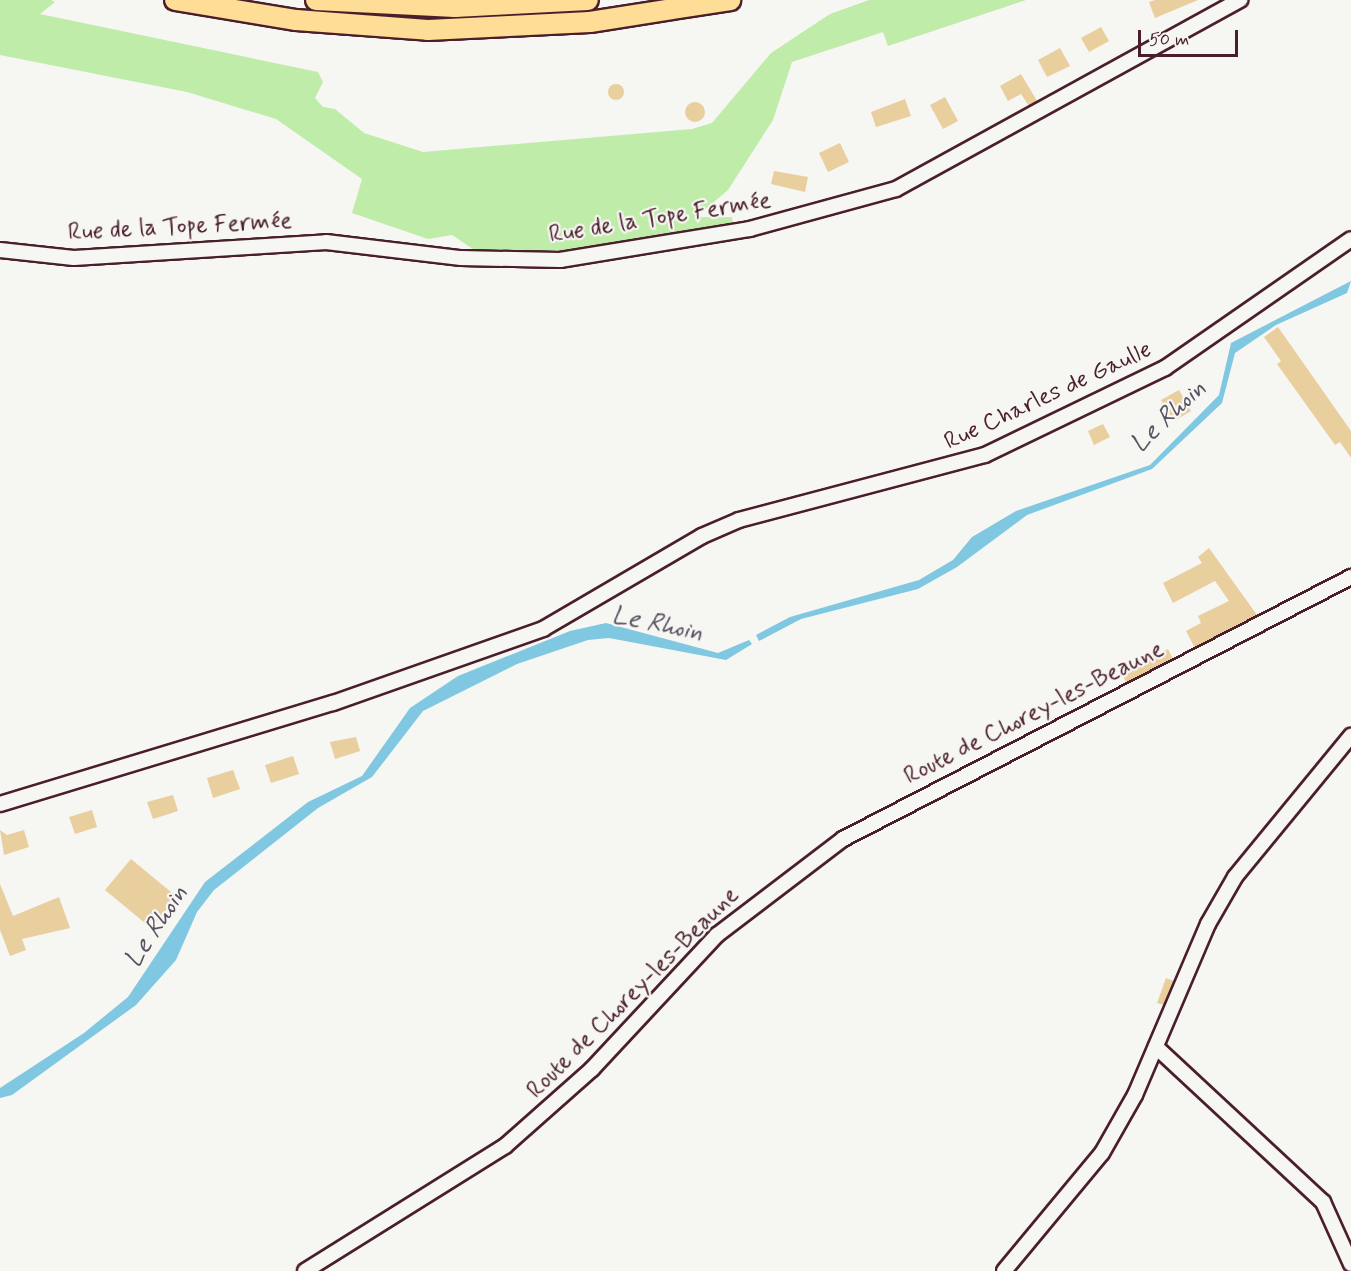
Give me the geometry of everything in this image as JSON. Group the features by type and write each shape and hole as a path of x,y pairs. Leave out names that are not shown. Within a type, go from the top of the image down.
{"highway":[{"path":"176,0 305,21 428,30 581,23 730,0"},
{"path":"316,0 464,7 588,0"}],"street":[{"name":"Rue de la Tope Fermée","path":"0,250 74,258 326,242 461,258 560,260 750,229 896,189 1240,0"},
{"name":"Rue Charles de Gaulle","path":"0,804 417,675 575,612 702,536 739,520 966,462 1131,387 1291,285 1351,238"},
{"name":"Route de Chorey-les-Beaune","path":"305,1271 505,1146 598,1063 717,935 843,839 1351,577"},
{"path":"1004,1271 1093,1166 1156,1047 1208,924 1235,877 1351,736"},
{"path":"1156,1047 1323,1202 1351,1264"}],"green space":[{"path":"0,0 51,0 55,2 40,14 318,72 323,82 315,98 323,107 335,109 364,133 423,152 692,129 712,123 771,53 830,14 869,0 1026,0 888,46 883,32 792,62 773,120 728,190 696,217 732,217 733,229 567,257 482,255 452,235 428,239 352,213 362,179 276,119 187,92 0,55"}],"water":[{"path":"1351,281 1347,293 1276,325 1235,353 1222,403 1152,469 1027,515 957,567 918,589 801,619 759,641 756,635 790,617 919,580 953,560 972,537 1016,511 1150,465 1219,395 1231,343"},
{"path":"606,623 718,653 749,640 752,644 726,660 609,638 588,640 517,664 423,711 372,777 318,808 214,890 197,912 176,960 136,1005 12,1095 0,1098 0,1088 84,1033 128,997 205,882 308,802 362,776 410,708 458,676 570,631"}],"building":[{"path":"1155,0 1198,0 1155,18 1149,2"},
{"path":"1101,27 1109,41 1089,52 1081,38"},
{"path":"1060,48 1070,66 1047,77 1038,60"},
{"path":"1021,74 1037,101 1029,106 1021,94 1008,101 1000,86"},
{"path":"616,84 622,86 624,92 622,98 616,100 610,98 608,92 610,86"},
{"path":"945,97 958,121 943,129 930,105"},
{"path":"905,99 911,116 876,127 871,112"},
{"path":"695,102 702,105 705,112 702,119 695,122 688,119 685,112 688,105"},
{"path":"840,143 849,162 828,172 819,153"},
{"path":"774,171 808,177 805,192 771,184"},
{"path":"1278,327 1351,431 1351,458 1340,442 1335,445 1277,364 1281,361 1264,337"},
{"path":"1179,390 1191,411 1174,421 1161,400"},
{"path":"1103,424 1110,437 1094,445 1088,431"},
{"path":"1209,548 1257,615 1195,648 1186,631 1201,623 1198,616 1229,601 1215,581 1173,603 1163,583 1202,563 1198,557"},
{"path":"1168,649 1173,659 1127,683 1121,673"},
{"path":"356,737 360,751 335,759 330,742"},
{"path":"293,756 299,774 271,783 265,765"},
{"path":"233,770 240,789 213,798 207,778"},
{"path":"173,795 178,811 153,819 147,802"},
{"path":"92,810 97,827 75,834 69,817"},
{"path":"0,830 7,835 24,830 29,847 4,855"},
{"path":"131,859 177,897 151,928 105,890"},
{"path":"0,884 13,916 59,897 70,928 22,939 26,950 10,956 0,930"},
{"path":"1166,978 1174,981 1164,1005 1157,1003"}],"water label":[{"name":"Le Rhoin","path":"1169,417"},
{"name":"Le Rhoin","path":"657,625"},
{"name":"Le Rhoin","path":"157,927"}]}
